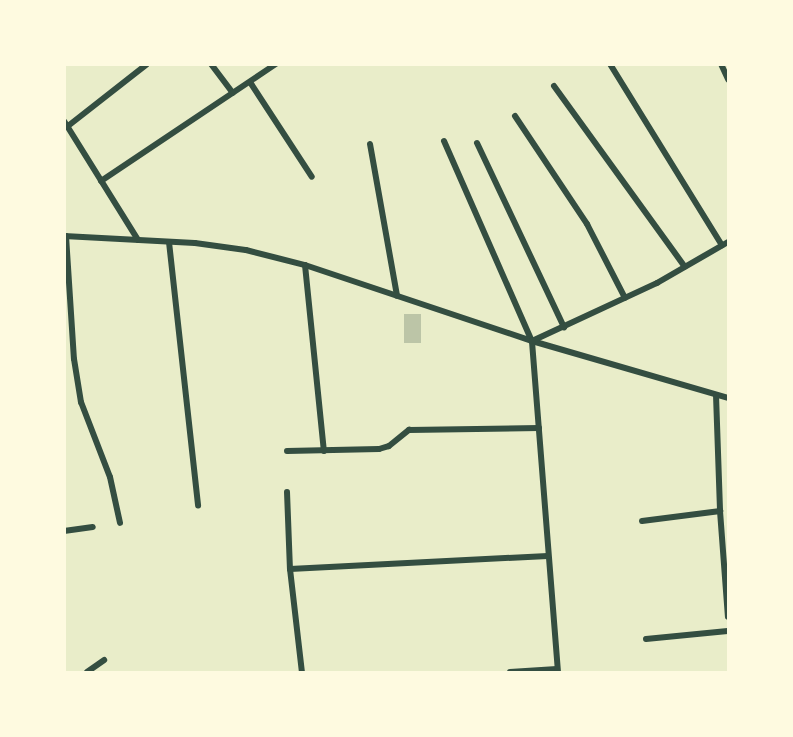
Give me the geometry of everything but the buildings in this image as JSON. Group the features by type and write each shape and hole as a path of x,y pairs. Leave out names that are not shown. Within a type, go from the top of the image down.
{"street":[{"path":"138,240 66,124 147,64"},
{"path":"211,64 233,93"},
{"path":"101,181 276,64"},
{"path":"532,341 625,298 725,244 610,64"},
{"path":"721,64 729,79"},
{"path":"250,82 312,177"},
{"path":"554,86 685,267"},
{"path":"515,116 587,224 625,298"},
{"path":"444,141 532,341 558,670 510,672"},
{"path":"477,142 564,327"},
{"path":"370,144 397,296"},
{"path":"120,523 110,477 81,402 72,342 65,236 170,242 246,250 305,265 532,341 729,398"},
{"path":"170,242 198,505"},
{"path":"305,265 324,451"},
{"path":"716,395 720,511 729,617"},
{"path":"286,451 379,449 389,446 409,430 539,428"},
{"path":"287,492 290,569 302,672"},
{"path":"642,521 720,511"},
{"path":"64,531 93,527"},
{"path":"290,569 548,556"},
{"path":"646,639 729,632"},
{"path":"87,672 104,660"}]}
